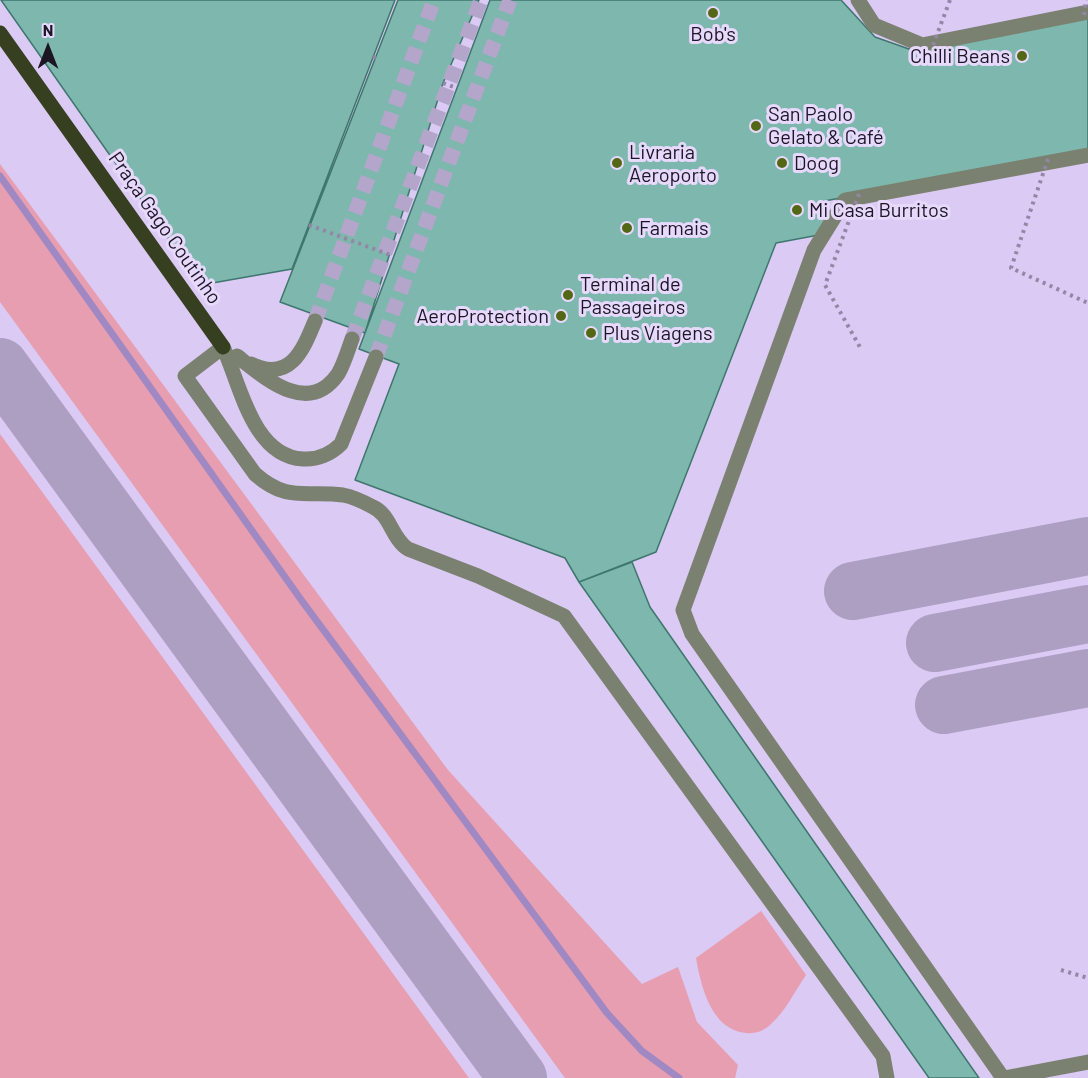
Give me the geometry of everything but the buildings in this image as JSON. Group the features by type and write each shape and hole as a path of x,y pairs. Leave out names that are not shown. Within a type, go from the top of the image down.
{"main road":[{"name":"Praça Gago Coutinho","path":"0,33 223,347"}],"lane":[{"path":"858,0 874,25 922,45 1086,14"},
{"path":"1088,155 845,201 814,250 682,610 692,634 1003,1078 1088,1062"},
{"name":"Praça Gago Coutinho","path":"223,347 261,368 287,366 303,349 315,321"},
{"path":"237,356 281,388 298,393 314,393 328,385 339,372 352,339"},
{"path":"376,357 346,434 335,450 308,459 289,457 272,446 239,395 223,347 185,376 255,474 264,482 296,495 344,495 375,507 382,513 400,542 408,549 478,576 564,616 883,1056 887,1078"}],"path":[{"path":"933,45 950,0"},
{"path":"1086,0 1086,14"},
{"path":"443,83 457,88"},
{"path":"1048,159 1011,267 1088,303"},
{"path":"859,194 825,285 861,349"},
{"path":"309,225 393,256"},
{"path":"1061,970 1088,978"}],"shaded area":[{"path":"0,164 448,770 642,984 678,967 697,1022 738,1065 735,1078 565,1078 0,302"},
{"path":"0,434 469,1078 0,1078"},
{"path":"761,911 806,975 776,1019 762,1030 746,1033 724,1024 716,1015 705,993 696,958"}],"waterway":[{"path":"0,176 302,601 607,1013 642,1051 679,1078"}],"taxiway":[{"path":"0,367 518,1078"},
{"path":"853,591 1088,546"},
{"path":"935,643 1088,614"},
{"path":"944,705 1088,678"}],"tunnel":[{"path":"315,321 434,0"},
{"path":"352,339 481,0"},
{"path":"376,357 510,0"}],"place":[{"name":"Bob's","path":"713,13"},
{"name":"Chilli Beans","path":"1022,56"},
{"name":"San Paolo Gelato & Café","path":"756,126"},
{"name":"Livraria Aeroporto","path":"617,163"},
{"name":"Doog","path":"782,163"},
{"name":"Mi Casa Burritos","path":"797,210"},
{"name":"Farmais","path":"627,228"},
{"name":"Terminal de Passageiros","path":"568,295"},
{"name":"AeroProtection","path":"561,316"},
{"name":"Plus Viagens","path":"591,333"}]}
